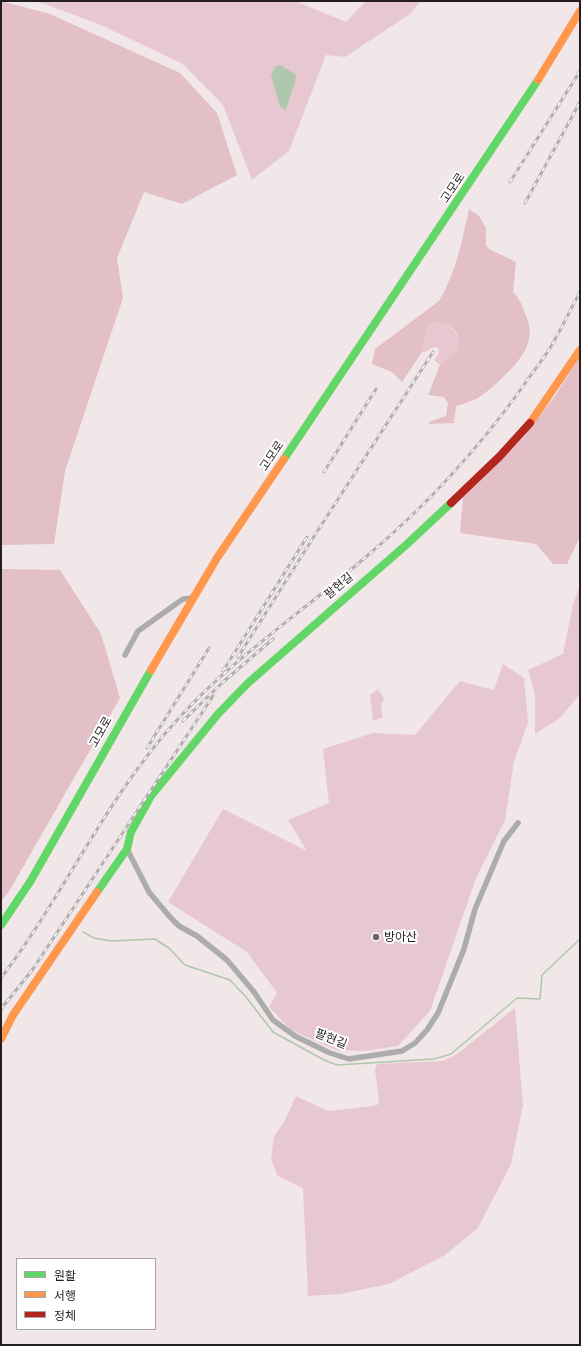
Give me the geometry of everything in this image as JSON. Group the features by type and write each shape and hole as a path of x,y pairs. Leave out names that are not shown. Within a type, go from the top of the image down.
{"main road":[{"name":"고모로","path":"1,926 30,882 130,705 217,558 526,100 580,11"},
{"name":"팔현길","path":"1,1039 13,1015 127,849 134,826 151,796 218,714 248,683 406,545 500,456 532,421 580,350"}],"street":[{"path":"125,655 138,631 183,599 194,598"},
{"name":"팔현길","path":"127,849 149,892 169,916 179,926 196,936 227,960 254,992 273,1020 295,1036 330,1053 349,1059 402,1051 415,1043 427,1030 438,1013 447,991 464,949 475,909 504,841 518,823"}],"shaded area":[{"path":"1,1 50,14 180,73 217,113 237,175 182,204 144,192 117,258 123,298 65,471 54,544 1,545"},
{"path":"37,1 295,1 346,22 366,1 421,1 410,14 345,57 326,55 289,151 252,180 223,105 183,64 101,25"},
{"path":"280,65 295,74 296,78 286,110 280,107 271,75 276,66"},
{"path":"469,209 479,216 486,228 486,245 489,249 516,262 513,292 521,304 529,323 529,340 522,356 494,386 476,399 456,406 454,423 429,424 429,422 446,416 448,403 444,397 428,395 440,365 459,348 459,341 455,330 446,324 428,324 422,352 402,382 392,372 372,364 375,349 439,301 454,268"},
{"path":"441,321 449,325 457,335 459,348 440,365 434,360 439,353 438,348 434,347 422,352 428,324"},
{"path":"580,357 580,537 567,564 553,564 536,544 460,533 463,498 522,439 555,396"},
{"path":"1,569 60,570 101,634 120,698 8,893 1,901"},
{"path":"580,585 580,694 560,718 535,734 535,694 528,670 563,654 573,604"},
{"path":"503,664 524,678 528,723 514,761 505,820 476,878 430,1011 398,1046 365,1051 336,1050 291,1030 269,1007 277,993 247,952 168,902 223,809 307,851 288,820 329,803 323,749 373,733 415,735 460,681 494,690"},
{"path":"378,689 384,699 381,705 383,717 373,721 370,695"},
{"path":"515,1008 523,1105 511,1164 478,1228 445,1255 389,1284 340,1294 308,1296 303,1188 278,1176 271,1160 274,1136 284,1122 296,1096 328,1111 379,1104 375,1070 377,1064 443,1061 457,1054"}],"waterway":[{"path":"83,932 94,938 111,941 155,939 169,948 185,965 230,980 246,997 273,1032 324,1060 337,1065 434,1059 451,1054 517,998 540,999 542,975 580,939"}],"railway":[{"path":"510,182 580,71"},
{"path":"525,203 580,102"},
{"path":"1,978 24,946 129,780 178,719 222,675 367,556 431,497 489,431 544,358 580,292"},
{"path":"238,657 433,352"},
{"path":"324,472 376,389"},
{"path":"223,671 307,537"},
{"path":"183,721 223,682 273,639"},
{"path":"147,748 209,648"},
{"path":"1,1009 33,969 213,696"}],"traffic: fast":[{"path":"284,459 538,80"},
{"path":"97,892 127,849 131,832 151,796 218,714 248,683 406,545 451,503"},
{"path":"1,925 30,882 151,670"}],"traffic: slow":[{"path":"538,80 580,11"},
{"path":"530,423 580,350"},
{"path":"151,670 217,558 284,459"},
{"path":"1,1039 13,1015 97,892"}],"traffic: jam":[{"path":"451,503 500,456 530,423"}],"place":[{"name":"방아산","path":"376,937"}]}
